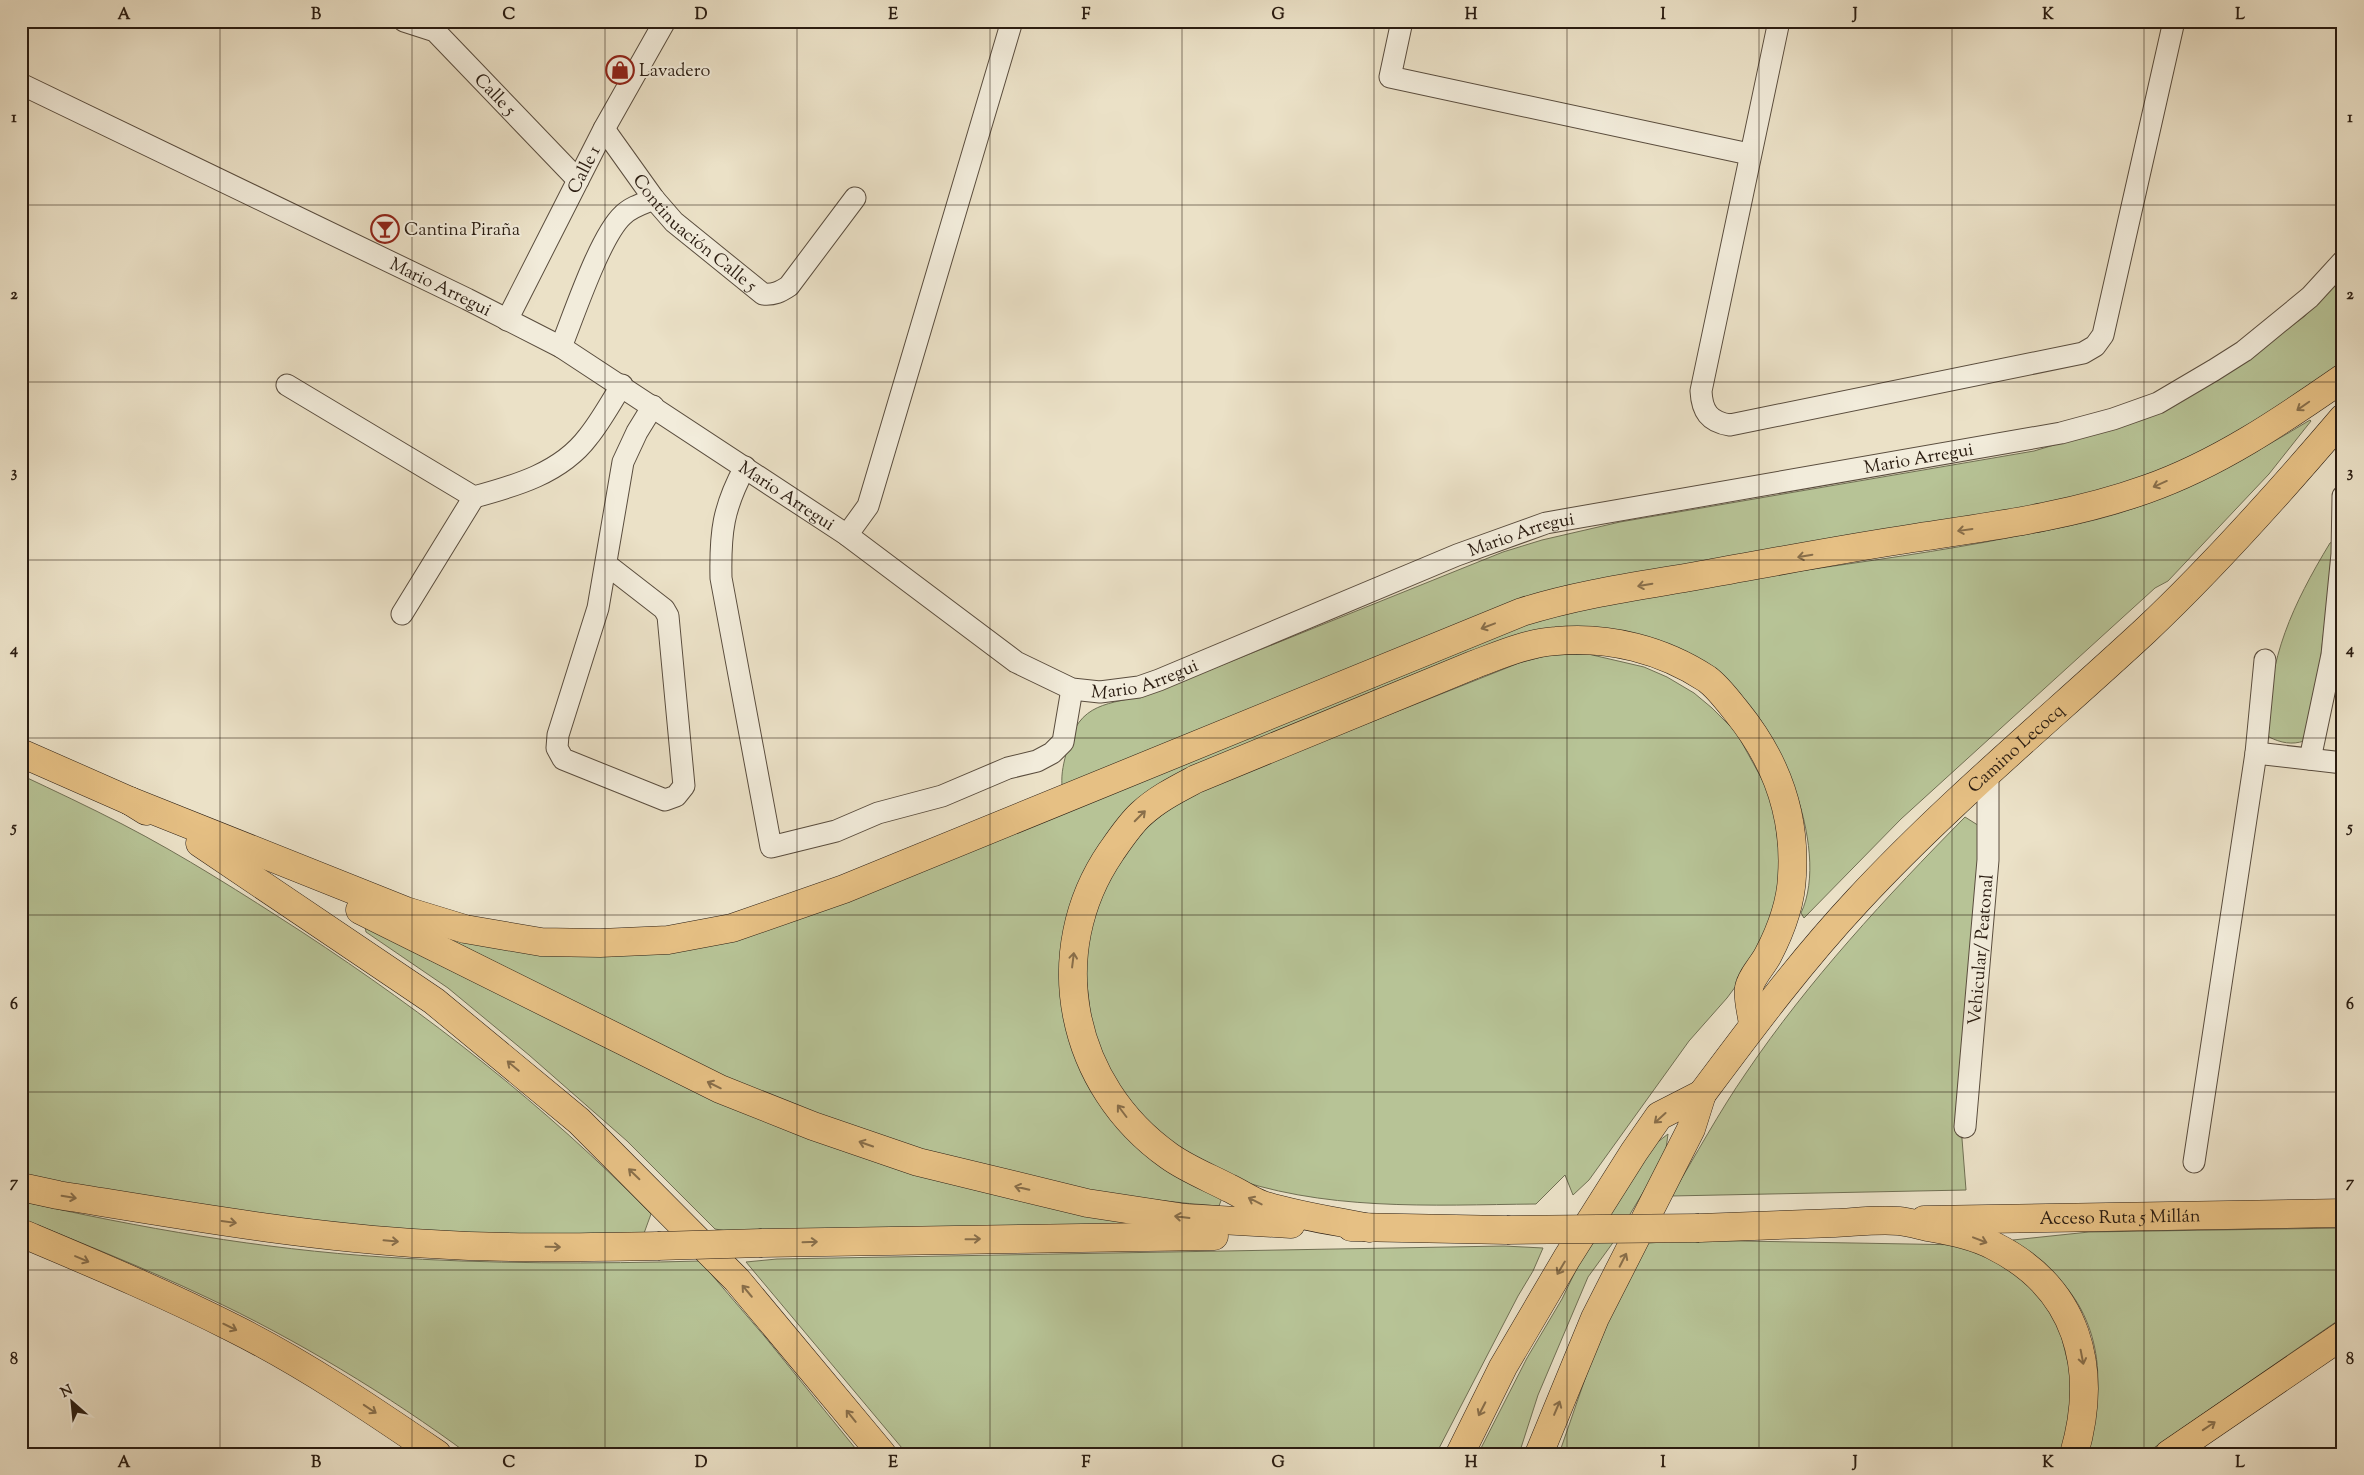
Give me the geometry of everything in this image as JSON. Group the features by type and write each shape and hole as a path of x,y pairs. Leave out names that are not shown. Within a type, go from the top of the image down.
{"main road":[{"path":"130,802 406,910 465,928 541,942 600,943 668,940 714,932 774,915 844,889 1522,612 1556,602 1870,544 2013,523 2080,510 2148,489 2217,458 2280,422 2343,378"},
{"name":"Camino Lecocq","path":"1702,1094 1780,989 1858,900 1988,773 2126,648 2210,567 2343,418"},
{"path":"1370,1228 1261,1204 1170,1156 1125,1115 1108,1091 1080,1036 1073,996 1071,966 1076,933 1086,901 1101,867 1142,814 1167,795 1196,779 1518,648 1555,641 1592,640 1632,645 1673,661 1708,680 1756,736 1776,774 1789,813 1793,851 1792,879 1778,932 1768,956 1749,987 1753,1025"},
{"path":"21,753 130,802 412,935 720,1089 813,1126 909,1159 1088,1203 1186,1218 1370,1228 1508,1230 1699,1228 1899,1221 1966,1235 1994,1246 2019,1260 2041,1278 2072,1321 2085,1371 2082,1428 2074,1454"},
{"path":"130,802 223,856 434,1001 579,1121 737,1280 882,1454"},
{"path":"1460,1454 1503,1367 1567,1258 1629,1160 1659,1116 1702,1094"},
{"path":"1539,1454 1595,1318 1691,1129 1702,1094"},
{"path":"21,1187 168,1213 302,1232 431,1244 561,1247 1107,1236 1303,1236 1370,1228"},
{"name":"Acceso Ruta 5 Millán","path":"1899,1221 2343,1213"},
{"path":"21,1233 115,1273 234,1328 334,1384 437,1454"},
{"path":"2169,1454 2343,1335"}],"street":[{"name":"Calle 5","path":"404,21 435,31 578,180"},
{"name":"Calle 1","path":"507,320 604,128 665,21"},
{"path":"847,535 868,506 1012,21"},
{"path":"1402,21 1390,77 1749,154"},
{"path":"1779,21 1749,154 1701,390 1702,404 1708,416 1718,423 1730,424 2083,353 2095,346 2103,335 2174,21"},
{"name":"Mario Arregui","path":"21,84 467,299 561,347 622,385 847,535 1016,662 1072,689 1100,692 1139,687 1458,555 1546,523 2062,433 2113,419 2158,402 2244,351 2310,297 2343,261"},
{"name":"Continuación Calle 5","path":"604,128 654,199 674,222 763,294 772,295 789,286 854,198"},
{"path":"561,347 598,255 614,226 623,214 654,199"},
{"path":"287,385 474,497"},
{"path":"402,614 474,497 514,487 565,462 588,438 622,385"},
{"path":"606,564 664,609 668,616 684,786 676,796 665,800 563,759 557,748 558,735 598,608 623,462 637,432 653,406"},
{"path":"745,467 731,494 723,520 720,551 721,578 771,847 836,831 878,813 942,796 1008,768 1037,761 1052,753 1063,742 1072,689"},
{"path":"2310,759 2332,655 2342,554 2342,499"},
{"path":"2194,1162 2256,753 2265,660"},
{"path":"2256,753 2343,763"},
{"name":"Vehicular/ Peatonal","path":"1966,1128 1988,860 1988,773"}],"green space":[{"path":"2343,275 2343,361 2320,380 2198,458 2062,504 1685,566 1066,787 1062,785 1064,763 1072,734 1079,722 1097,708 1150,694 1503,552 1542,540 1620,522 2034,451 2084,436 2245,361 2305,316"},
{"path":"2310,420 2269,474 2168,581 2155,588 1901,819 1804,918 1801,913 1809,886 1809,854 1804,819 1793,784 1778,750 1760,720 1740,694 1719,675 1614,630 1254,744 1093,858 1072,1046 1223,1195 1219,1206 1099,1192 1038,1180 977,1166 858,1131 732,1082 443,939 448,931 662,948 1542,619 1597,606 1707,585 1930,552 2080,524 2135,508 2181,490 2246,457"},
{"path":"2334,541 2318,682 2304,741 2295,743 2282,742 2269,737 2267,732 2272,679 2278,655 2304,588 2330,543"},
{"path":"1588,654 1644,667 1667,677 1694,693 1736,732 1769,792 1775,818 1782,877 1759,955 1727,998 1689,1041 1589,1180 1573,1195 1565,1175 1536,1204 1377,1204 1298,1195 1259,1186 1214,1171 1171,1142 1142,1114 1111,1074 1097,1045 1091,1023 1085,967 1088,933 1096,903 1104,885 1120,857 1130,845 1153,823 1190,794 1519,663 1549,655"},
{"path":"21,775 122,824 213,876 349,963 440,1029 484,1063 570,1136 651,1214 643,1236 570,1238 302,1224 21,1177"},
{"path":"1965,817 1984,829 1961,1126 1966,1190 1671,1196 1736,1088 1796,1005 1850,940"},
{"path":"365,927 745,1110 1214,1222 744,1234 715,1229 627,1141 529,1055 448,988 366,932"},
{"path":"1668,1134 1665,1156 1612,1244 1588,1277 1538,1395 1519,1454 1478,1454 1527,1358 1562,1299 1588,1245 1646,1151"},
{"path":"21,1201 201,1236 292,1249 337,1253 501,1262 700,1261 765,1337 860,1454 468,1454 407,1411 341,1369 239,1313 183,1286 21,1218"},
{"path":"2343,1228 2343,1317 2145,1454 2082,1454 2096,1407 2097,1360 2092,1336 2084,1314 2071,1294 2050,1270 2013,1240 2089,1232"},
{"path":"1685,1240 1965,1245 2007,1264 2056,1314 2076,1396 2061,1454 1559,1454 1603,1327 1639,1244"},
{"path":"1504,1246 1543,1248 1533,1271 1518,1296 1436,1454 907,1454 746,1262 777,1259"}],"place":[{"name":"Lavadero","path":"620,70"},
{"name":"Cantina Piraña","path":"385,229"}]}
